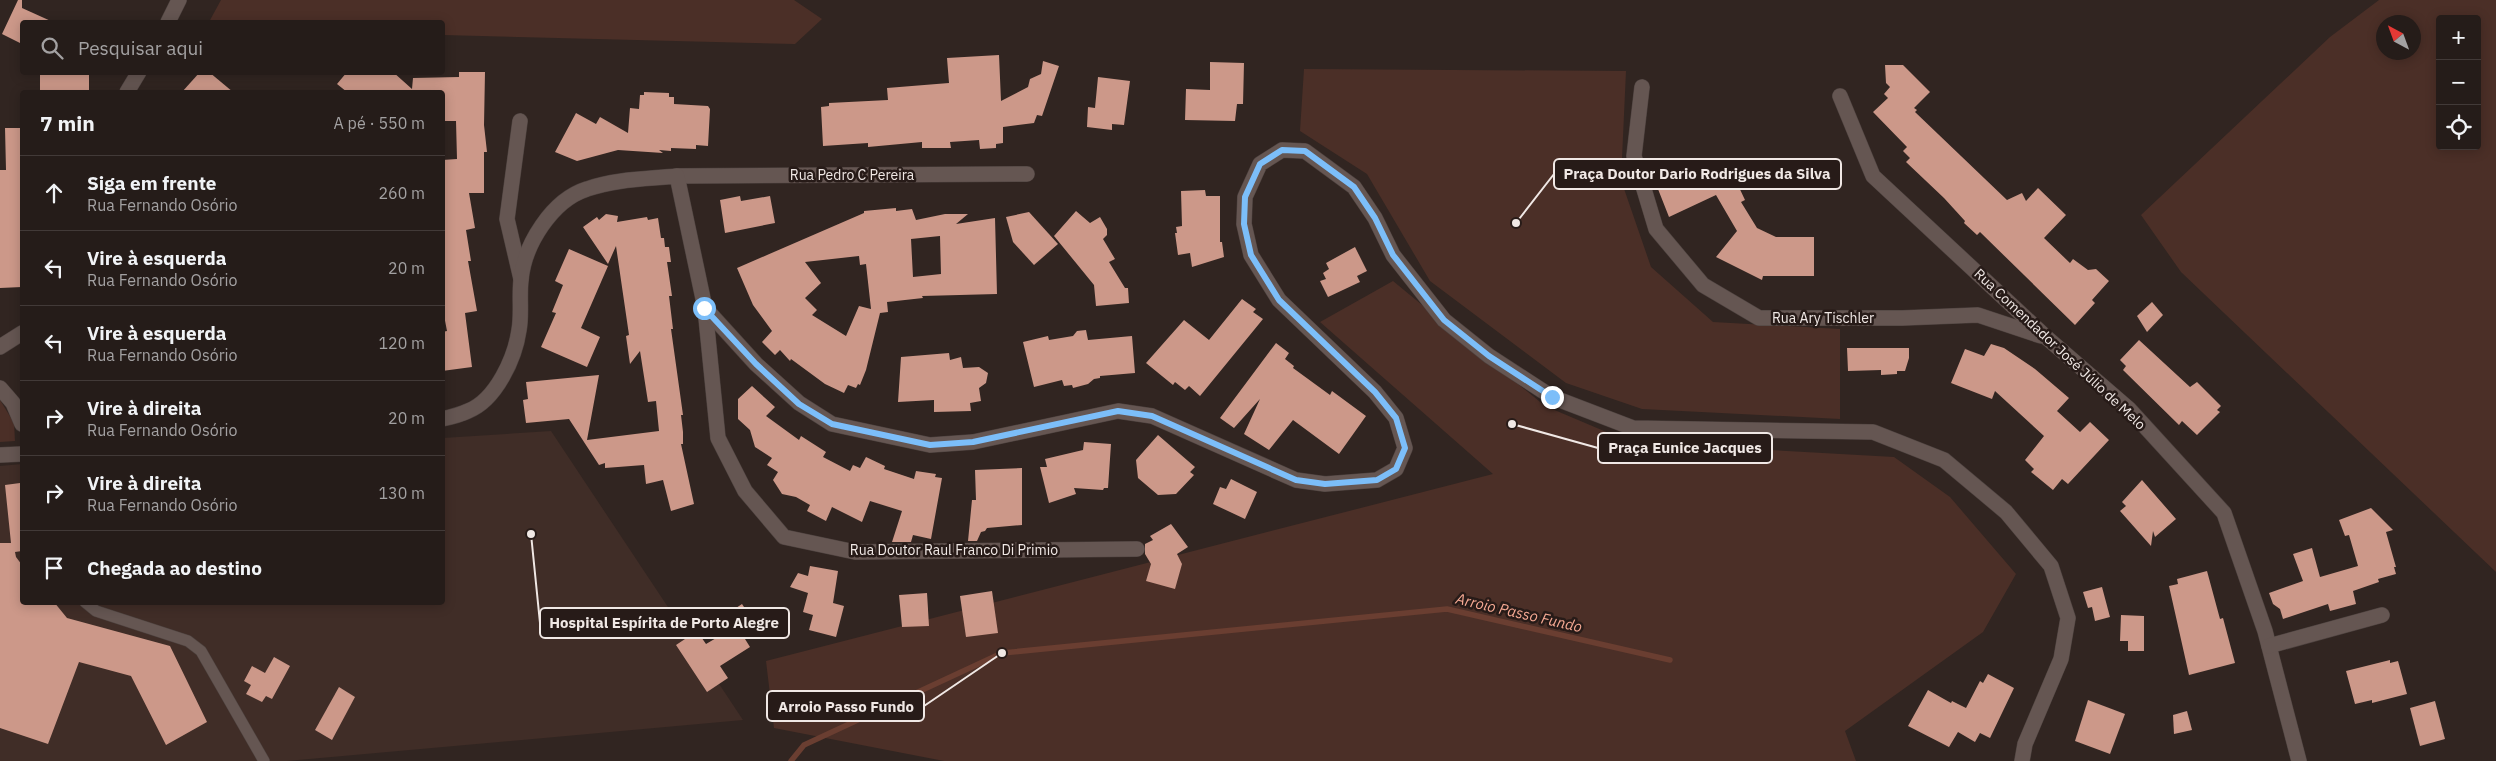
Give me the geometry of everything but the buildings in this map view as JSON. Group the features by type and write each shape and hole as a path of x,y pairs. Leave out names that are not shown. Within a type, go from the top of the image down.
{"street":[{"path":"169,20 179,0"},
{"path":"128,90 137,75"},
{"name":"Rua Ary Tischler","path":"1642,88 1634,156 1656,229 1703,285 1759,318 1902,318 1978,315 2047,338"},
{"name":"Rua Comendador José Júlio de Melo","path":"1840,96 1873,176 2047,338 2129,409 2224,513 2269,646 2299,761"},
{"path":"445,418 470,411 494,391 509,365 519,331 521,279 507,219 520,121"},
{"path":"704,308 756,364 799,404 832,424 930,445 973,442 1118,411 1152,416 1296,480 1325,484 1377,480 1396,469 1405,448 1396,418 1375,392 1279,300 1251,255 1244,224 1245,197 1260,164 1282,150 1305,151 1354,187 1375,218 1393,255 1444,320 1489,356 1552,397 1632,428 1873,432 1944,460 2006,512 2051,566 2068,618 2061,659 2025,744 2022,761"},
{"name":"Rua Pedro C Pereira","path":"521,279 534,238 554,208 585,189 622,181 677,176 1027,174"},
{"name":"Rua Doutor Raul Franco Di Primio","path":"677,176 704,308 718,438 745,492 784,537 855,552 1137,549"},
{"path":"0,347 20,334"},
{"path":"0,388 13,403 20,419"},
{"path":"0,455 20,454"},
{"path":"2269,646 2382,615"}],"lane":[{"path":"89,605 96,611 188,641 201,650 264,761"}],"shaded area":[{"path":"221,0 794,0 822,19 795,44 445,35 445,20 210,20"},
{"path":"2379,0 2496,0 2496,572 2181,272 2141,215 2330,37"},
{"path":"1304,69 1626,71 1621,180 1651,267 1713,322 1840,329 1840,419 1642,409 1566,383 1430,281 1367,174 1300,131"},
{"path":"1393,281 1545,406 1630,442 1894,457 1950,497 2016,574 1983,632 1845,731 1856,761 944,761 774,728 766,661 1493,474 1320,322"},
{"path":"0,400 14,423 15,441 0,442"},
{"path":"551,431 743,720 287,761 0,761 0,466 20,464 20,605 445,605 445,438"}],"waterway":[{"name":"Arroio Passo Fundo","path":"791,761 804,745 1002,653 1447,609 1670,660"}],"place":[{"name":"Praça Doutor Dario Rodrigues da Silva","path":"1516,223"},
{"name":"Praça Eunice Jacques","path":"1512,424"},
{"name":"Hospital Espírita de Porto Alegre","path":"531,534"},
{"name":"Arroio Passo Fundo","path":"1002,653"}],"route":[{"path":"704,308 756,364 799,404 832,424 930,445 973,442 1118,411 1152,416 1296,480 1325,484 1377,480 1396,469 1405,448 1396,418 1375,392 1279,300 1251,255 1244,224 1245,197 1260,164 1282,150 1305,151 1354,187 1375,218 1393,255 1444,320 1489,356 1552,397"}]}
